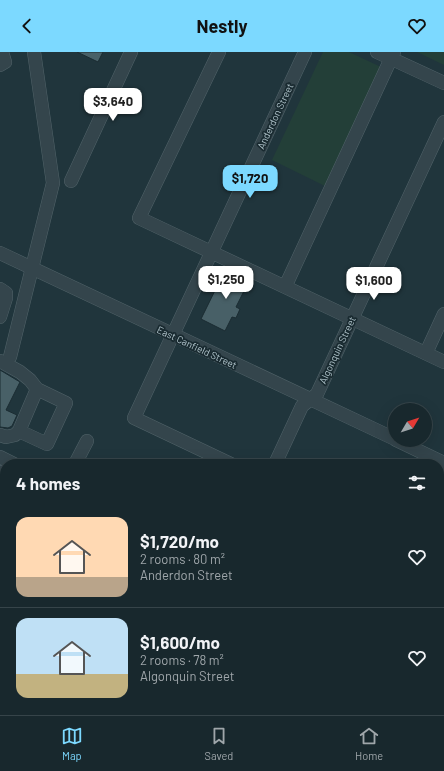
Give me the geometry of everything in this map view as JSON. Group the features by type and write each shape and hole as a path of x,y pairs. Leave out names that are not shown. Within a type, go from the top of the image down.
{"street":[{"path":"0,65 5,62 2,52"},
{"path":"19,431 47,444 66,403 37,389 30,380 5,359 53,183 34,52"},
{"path":"71,180 131,52"},
{"path":"219,52 138,218 444,362"},
{"name":"Anderdon Street","path":"220,459 134,418 305,52"},
{"path":"377,52 393,55 444,83"},
{"path":"285,287 393,55"},
{"name":"Algonquin Street","path":"277,459 302,406 317,394 444,122"},
{"name":"East Canfield Street","path":"0,253 388,436"},
{"path":"0,289 6,293 6,298 0,317"},
{"path":"426,353 444,314"},
{"path":"0,435 6,437 15,435 19,431 37,389"},
{"path":"77,459 86,441"},
{"name":"East Canfield Street","path":"411,447 437,459"}],"green space":[{"path":"323,52 349,52 381,67 325,186 272,160"},
{"path":"417,52 444,52 444,65"}],"building":[{"path":"77,52 103,52 98,62"},
{"path":"226,268 250,279 236,307 240,309 236,318 232,317 225,331 201,319"},
{"path":"0,370 20,382 6,410 17,415 12,426 8,428 0,427"}]}
